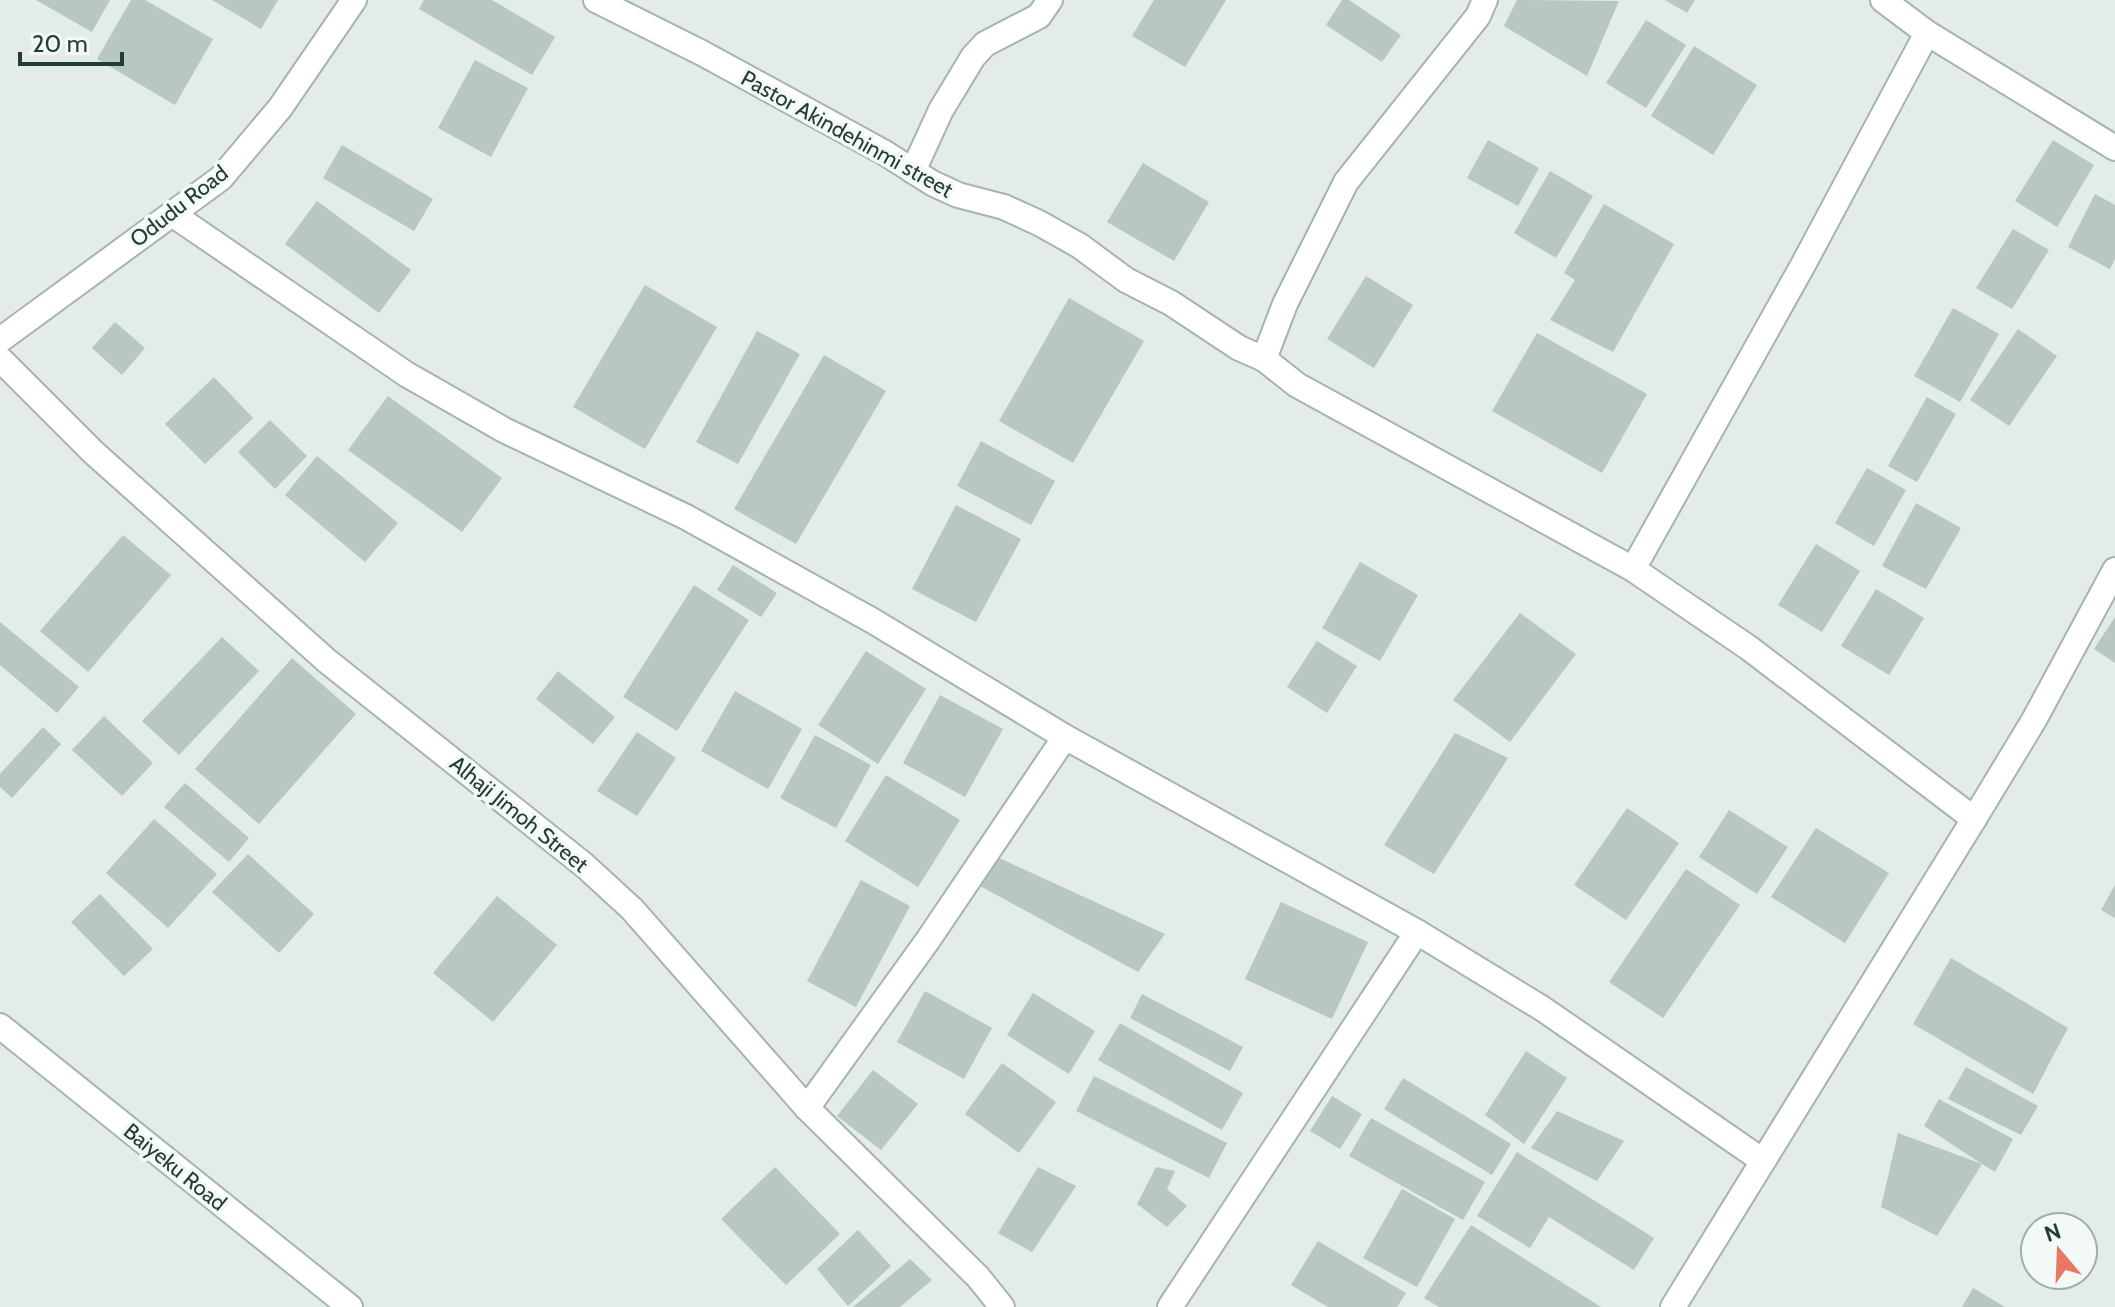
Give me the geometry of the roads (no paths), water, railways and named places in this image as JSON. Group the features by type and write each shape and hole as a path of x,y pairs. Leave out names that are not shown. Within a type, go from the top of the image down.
{"street":[{"name":"Odudu Road","path":"0,340 221,178 280,108 354,0"},
{"name":"Pastor Akindehinmi street","path":"596,0 702,53 958,195 1004,207 1039,223 1080,246 1126,280 1171,303 1239,348 1264,359 1310,392 1633,569 1749,648 1974,819"},
{"path":"913,171 941,110 973,57 985,44 1039,16 1050,0"},
{"path":"1264,359 1285,304 1346,182 1478,16 1485,0"},
{"path":"1883,0 1927,33 2115,148"},
{"path":"1633,569 1803,265 1927,33"},
{"path":"172,214 406,374 504,430 686,517 873,621 1065,737 1417,932 1543,1009 1763,1161"},
{"name":"Alhaji Jimoh Street","path":"0,359 93,452 327,661 604,882 632,909 807,1108 978,1277 1002,1307"},
{"path":"1673,1307 2034,720 2115,570"},
{"path":"807,1108 928,940 1065,737"},
{"path":"1170,1307 1417,932"},
{"name":"Baiyeku Road","path":"0,1026 350,1307"}]}
